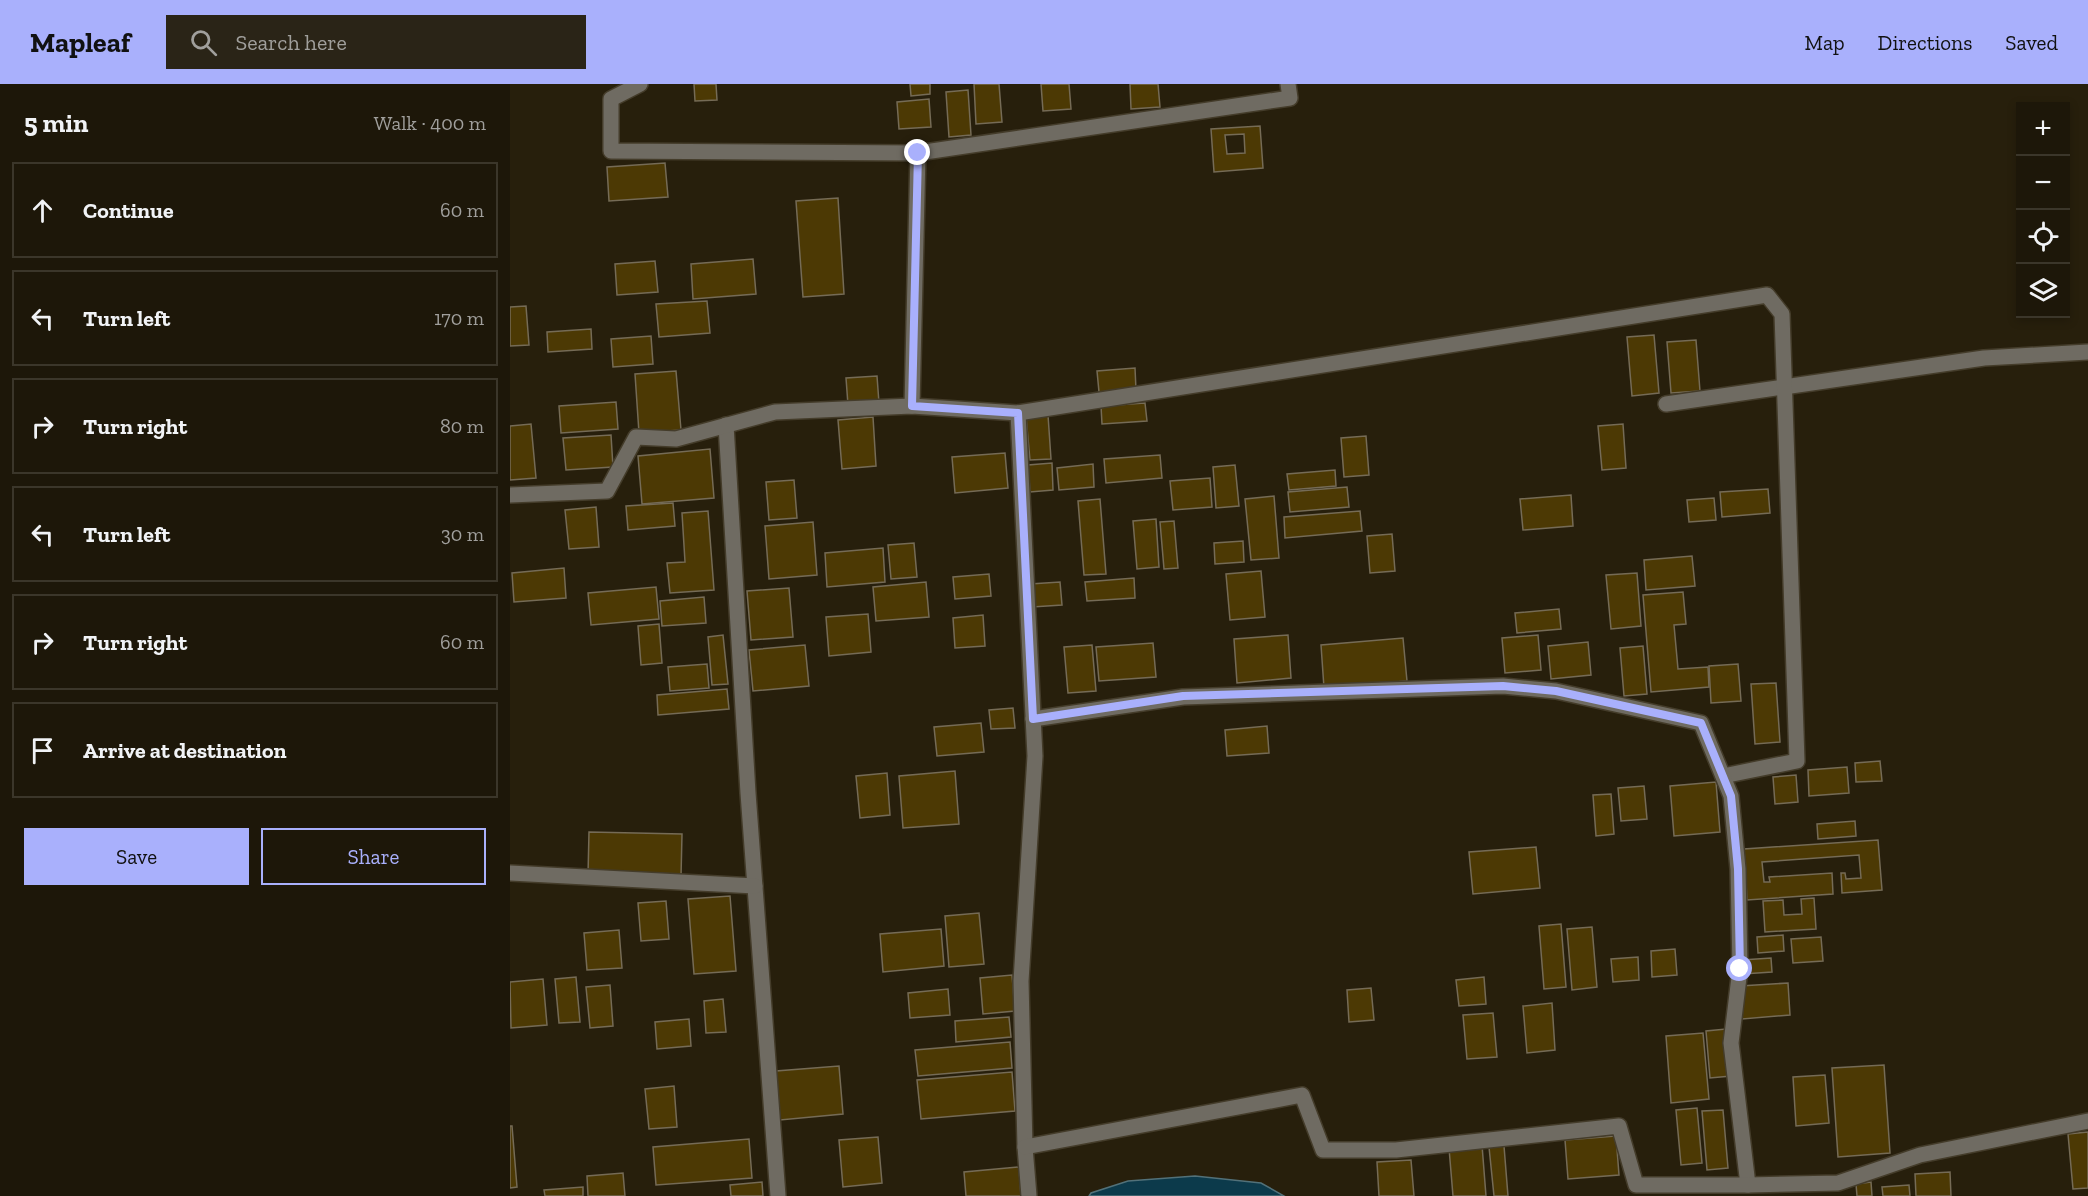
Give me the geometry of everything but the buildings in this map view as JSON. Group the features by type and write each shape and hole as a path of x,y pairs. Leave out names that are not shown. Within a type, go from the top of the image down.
{"street":[{"path":"640,84 611,99 611,151 918,153 1290,99 1288,84"},
{"path":"912,406 918,153"},
{"path":"510,495 607,491 636,437 676,439 775,412 912,406 1018,413 1767,295 1782,314 1797,761 1723,776"},
{"path":"1666,404 1983,358 2088,352"},
{"path":"1018,413 1035,756 1022,981 1025,1147 1029,1196"},
{"path":"726,425 755,886 778,1196"},
{"path":"1033,719 1183,696 1503,686 1556,691 1701,723 1731,796 1738,869 1740,969 1731,1043 1748,1185"},
{"path":"510,873 755,886"},
{"path":"1025,1147 1302,1095 1323,1150 1396,1150 1619,1126 1636,1185 1839,1183 1920,1155 2088,1121"}],"water":[{"path":"1195,1176 1261,1183 1284,1196 1089,1196 1091,1193 1128,1181"}],"route":[{"path":"918,153 912,406 1018,413 1033,719 1183,696 1503,686 1556,691 1701,723 1731,796 1738,869 1740,969"}]}
